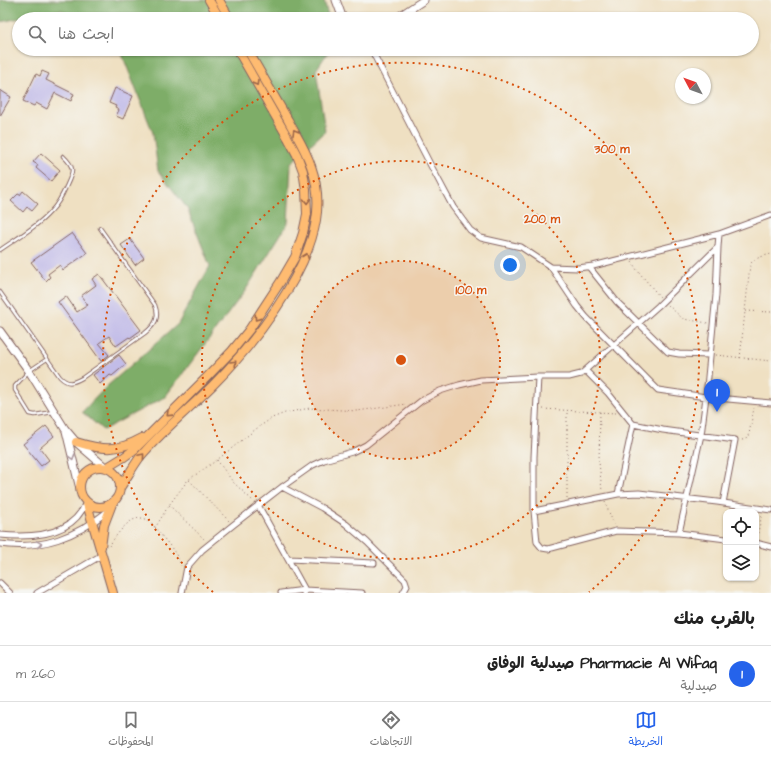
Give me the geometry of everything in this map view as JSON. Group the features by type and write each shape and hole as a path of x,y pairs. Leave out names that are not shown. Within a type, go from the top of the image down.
{"main road":[{"path":"210,0 216,12"},
{"path":"219,0 226,12"},
{"path":"106,468 124,457 149,434 218,366 249,330 295,257 303,233 307,214 306,190 303,171 288,138 241,56"},
{"path":"102,553 104,525 110,508 119,494 120,488 140,457 214,385 255,338 290,286 303,262 312,239 317,204 314,176 311,165 299,140 251,56"},
{"path":"76,442 96,448 114,449 134,443 149,434"},
{"path":"113,593 87,503 80,492 79,485 84,474 88,470 99,467 106,468 117,476 120,488"},
{"path":"87,503 93,507 110,508"}],"street":[{"path":"336,0 340,12"},
{"path":"406,12 424,0"},
{"path":"375,56 453,207 470,230 481,238 521,247 551,267 577,306 658,390 706,397 771,403"},
{"path":"551,267 589,267 629,258 719,234 771,215"},
{"path":"679,534 701,435 713,324 719,234"},
{"path":"182,593 186,567 194,557 258,505 313,465 324,460 352,452 366,445 421,401 440,391 459,384 481,380 570,377 581,374 664,301 718,247"},
{"path":"589,267 617,302 668,352 673,354 709,355"},
{"path":"0,331 29,371 65,429 76,442 106,468"},
{"path":"586,371 608,393 633,424 663,430 735,440 723,502"},
{"path":"538,377 534,458 534,511 537,542 544,549 616,531 679,534 723,539"},
{"path":"618,494 633,424"},
{"path":"65,429 79,485"},
{"path":"282,487 322,508 346,524 367,542 405,580 407,586 403,593"},
{"path":"534,511 618,494 639,493 723,502 771,510"},
{"path":"0,535 29,536 57,530 73,522 79,516 87,503"},
{"path":"258,505 289,559 305,591"},
{"path":"0,544 15,546 47,543 76,533 92,524 110,508"},
{"path":"759,544 771,547"},
{"path":"37,593 102,553"},
{"path":"289,559 374,563"},
{"path":"0,582 10,593"},
{"path":"281,593 305,591 362,593"}],"lane":[{"path":"0,250 43,219 58,202 73,174 70,162 63,156"},
{"path":"0,292 63,380 72,383 82,378 152,327 156,319 157,311 100,228"},
{"path":"47,359 29,371 15,386 17,394 30,414 35,415 55,411"}],"path":[{"path":"740,358 750,265 755,259 771,254"},
{"path":"629,258 637,270 683,320 713,324"},
{"path":"746,310 771,312"},
{"path":"709,355 771,361"},
{"path":"735,440 746,439 748,437 755,401"},
{"path":"155,528 169,505 188,480 272,418 285,413 310,408 357,411 407,404"},
{"path":"537,409 625,414"},
{"path":"567,410 567,504"},
{"path":"600,412 599,462 601,488 616,531"},
{"path":"217,460 233,482 258,505"},
{"path":"188,480 233,525"},
{"path":"169,505 210,544"},
{"path":"759,530 764,508"},
{"path":"102,553 122,528 129,522 144,518 150,522 176,553 182,568"}],"green space":[{"path":"0,0 324,0 327,12 65,12 61,10 51,12 12,12 12,20 0,22"},
{"path":"123,56 325,56 316,70 325,131 291,163 288,223 245,291 165,397 103,430 82,412 106,387 178,324 210,266 187,208 158,171 153,133"}],"building":[{"path":"42,71 49,74 46,80 74,94 71,101 55,93 47,109 36,103 34,106 23,101 36,74 40,76"},
{"path":"115,88 133,96 123,119 116,116 119,110 115,108 116,106 109,103"},
{"path":"0,90 11,97 0,116"},
{"path":"41,153 60,170 51,181 36,168 38,165 33,162"},
{"path":"23,191 38,204 32,211 27,207 23,212 11,201"},
{"path":"72,233 87,253 63,270 60,265 48,274 50,277 46,281 31,262"},
{"path":"130,239 144,258 135,265 121,245"},
{"path":"99,274 141,330 116,346 109,336 99,343 109,355 101,361 58,302 66,296 77,312 88,305 81,296 96,285 92,279"},
{"path":"119,355 126,364 100,384 93,375"},
{"path":"46,426 54,436 40,448 49,460 41,466 23,444"}],"place":[{"name":"Pharmacie Al Wifaq صيدلية الوفاق","path":"717,412"}]}
